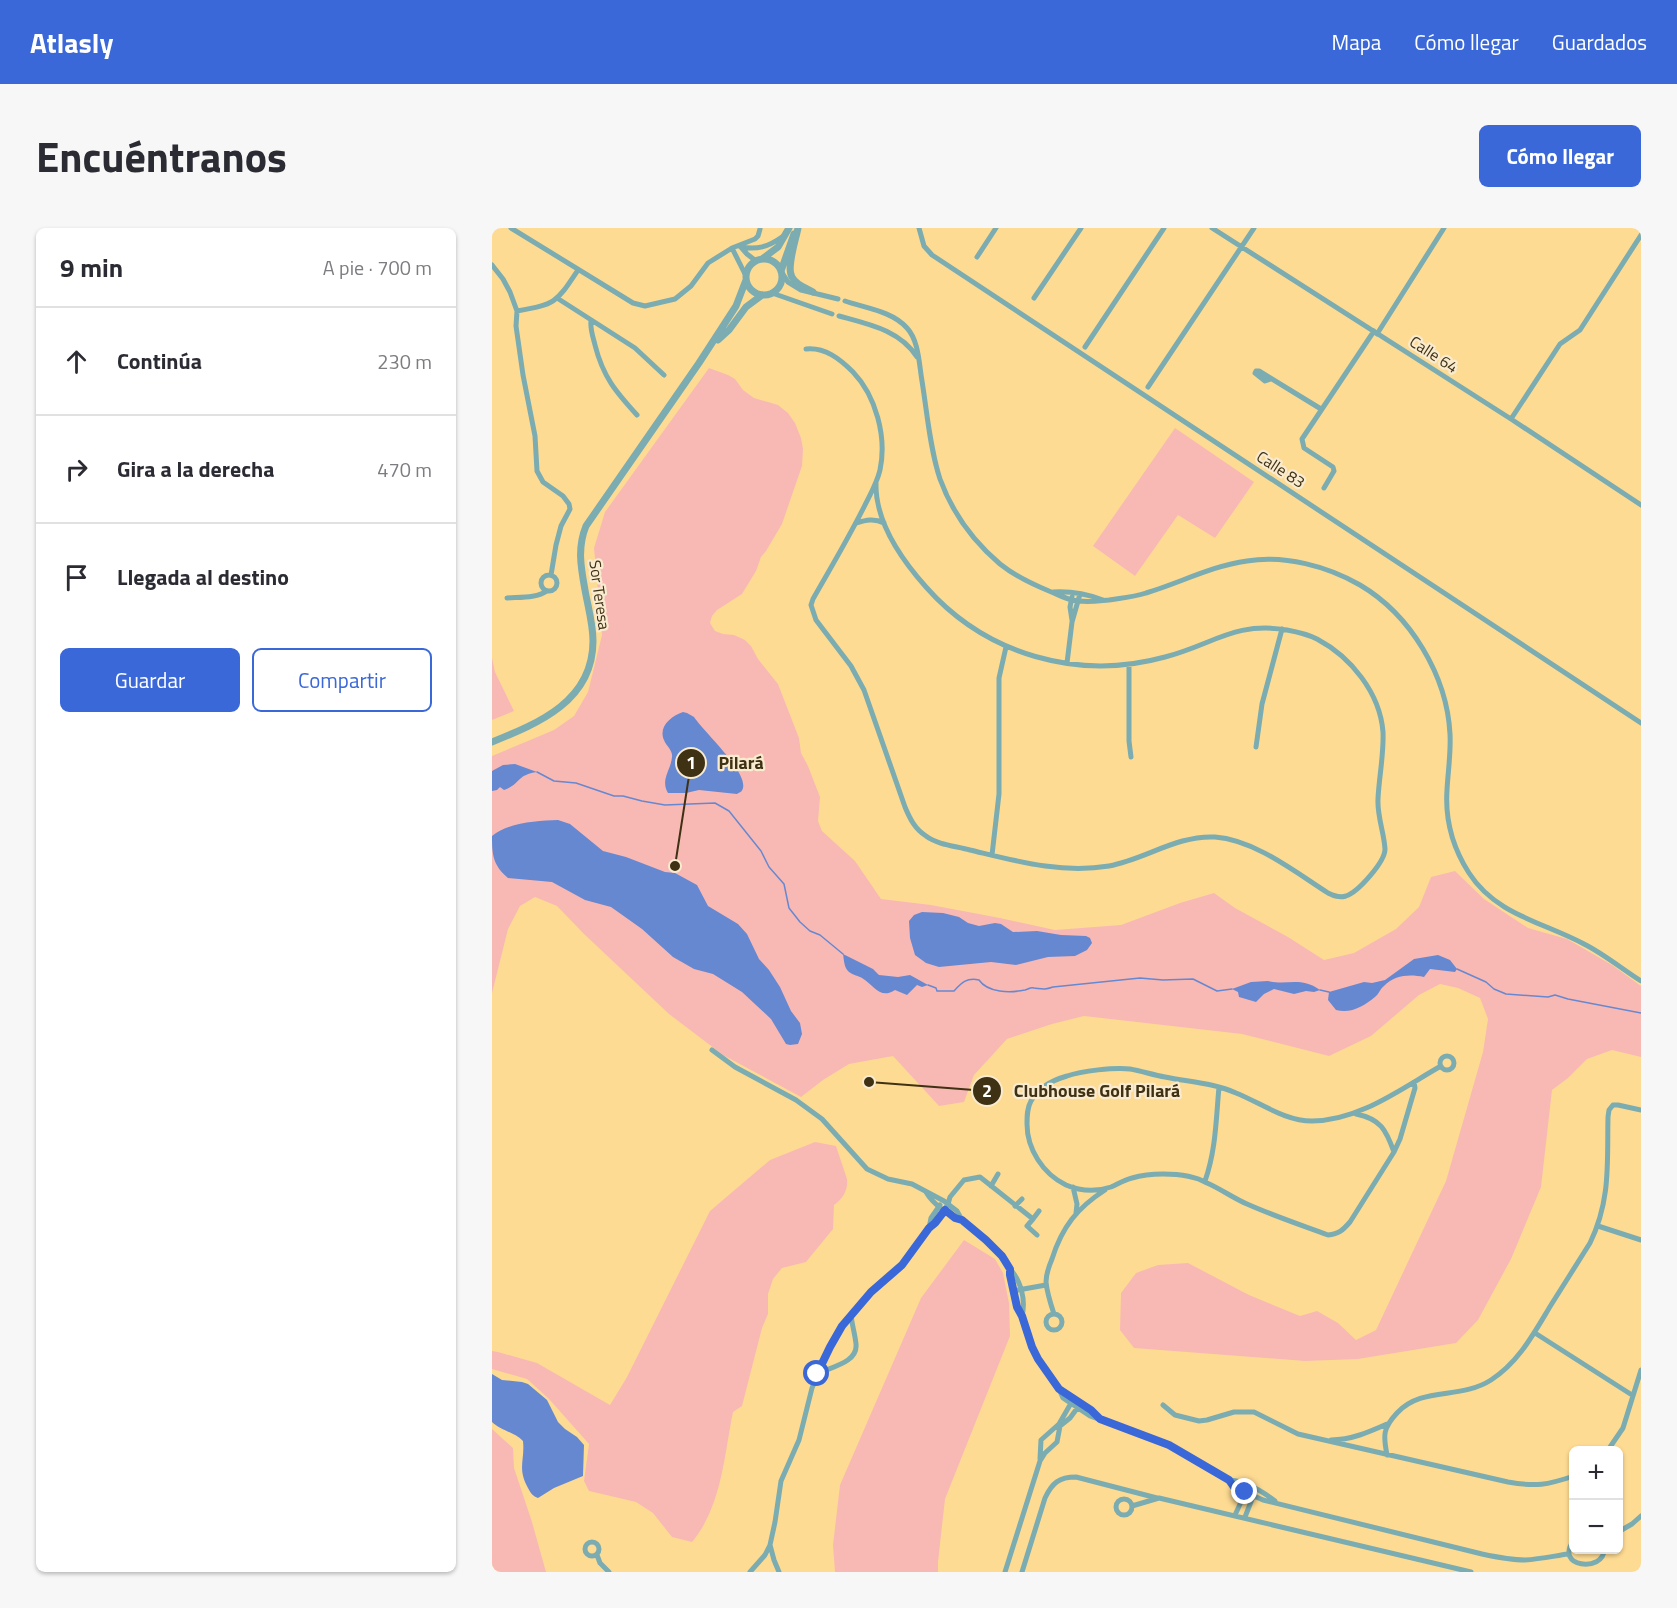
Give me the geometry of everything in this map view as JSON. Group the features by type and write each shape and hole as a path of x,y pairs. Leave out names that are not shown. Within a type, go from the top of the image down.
{"street":[{"path":"512,228 633,303 645,306 666,302 681,295 691,286 708,263 732,248 755,239 760,229"},
{"path":"797,228 784,260 780,285 771,293 832,314"},
{"path":"797,228 790,274 799,284 838,299"},
{"name":"Calle 83","path":"919,228 924,246 932,255 1641,723"},
{"path":"977,257 996,228"},
{"path":"1034,298 1081,228"},
{"path":"1085,347 1164,228"},
{"name":"Calle 64","path":"1212,228 1641,505"},
{"path":"1148,387 1254,228"},
{"path":"1324,488 1334,471 1333,466 1304,448 1303,436 1376,333 1444,228"},
{"path":"740,245 754,249 763,248 781,238 788,230"},
{"name":"Sor Teresa","path":"492,742 528,728 554,713 571,697 582,682 593,648 580,562 580,548 584,532 736,306 749,267 778,247 788,230"},
{"path":"1511,419 1560,344 1580,330 1639,242 1641,235"},
{"path":"740,245 747,254 759,260 772,260 776,263 788,282 794,286 801,290 813,291"},
{"path":"732,248 750,288 762,295"},
{"path":"492,265 503,279 517,310 516,326 535,436 537,471 543,482 567,501 570,509 561,525 551,575"},
{"path":"517,310 549,304 563,293 578,270"},
{"name":"Sor Teresa","path":"699,363 746,307 762,295 771,293"},
{"path":"557,298 635,348 664,375"},
{"path":"845,301 894,317 911,333 919,361 934,455 951,504 972,537 1003,567 1020,578 1072,600 1104,600 1149,592 1226,564 1275,559 1322,569 1360,585 1385,604 1424,650 1436,674 1445,701 1450,732 1447,810 1451,835 1470,875 1483,890 1520,916 1583,943 1641,981"},
{"path":"872,326 875,311"},
{"path":"839,316 892,333 911,347 919,361"},
{"path":"591,321 594,341 604,374 637,415"},
{"path":"806,349 816,348 836,357 859,378 868,393 877,417 882,440 881,468 876,483 813,599 812,612 851,666 864,690 910,820 918,830 928,838 939,842 992,855 1035,865 1082,870 1111,866 1138,858 1178,841 1215,837 1248,845 1328,893 1344,897 1352,893 1382,861 1385,849 1378,802 1383,751 1382,722 1365,682 1331,647 1302,633 1264,627 1226,633 1184,652 1129,665 1091,666 1067,663 1006,647 948,610 906,563 884,523 876,494 876,483"},
{"path":"1271,379 1321,409"},
{"path":"856,523 872,520 884,523"},
{"path":"547,591 542,587 542,581 551,575"},
{"path":"507,598 543,594 553,590 557,585 556,579 551,575"},
{"path":"1051,592 1080,594 1104,600"},
{"path":"1067,663 1073,593"},
{"path":"1072,622 1080,594"},
{"path":"1256,747 1262,704 1282,629"},
{"path":"992,855 999,794 999,678 1006,647"},
{"path":"1129,665 1131,758"},
{"path":"712,1050 735,1067 796,1100 822,1119 867,1169 888,1179 912,1184 957,1211 962,1220 994,1247 1017,1279 1024,1308 1022,1316"},
{"path":"1109,1187 1085,1191 1054,1179 1030,1147 1027,1134 1028,1109 1040,1090 1051,1083 1069,1075 1115,1068 1134,1069 1234,1091 1284,1115 1312,1121 1355,1113 1441,1066"},
{"path":"1054,1314 1046,1285 1056,1248 1064,1229 1076,1213 1094,1197 1109,1187 1131,1178 1165,1174 1205,1181 1264,1211 1328,1235 1342,1231 1394,1152 1405,1124 1415,1088 1414,1082"},
{"path":"1205,1181 1215,1138 1219,1087"},
{"path":"1322,1440 1343,1440 1387,1425 1401,1409 1418,1398 1473,1389 1500,1373 1522,1352 1590,1243 1598,1226 1607,1185 1609,1110 1618,1105 1641,1110"},
{"path":"1355,1113 1378,1123 1384,1129 1394,1152"},
{"path":"991,1186 998,1174"},
{"path":"750,1572 765,1555 770,1545 781,1481 799,1440 817,1374 830,1347 851,1315 871,1292 902,1265 929,1228 931,1218 964,1180 980,1178 1033,1219"},
{"path":"979,1186 984,1181"},
{"path":"1073,1187 1077,1204 1076,1213"},
{"path":"996,1200 1001,1195"},
{"path":"1016,1206 1022,1199"},
{"path":"1037,1235 1027,1227 1039,1211"},
{"path":"1019,1218 1023,1212"},
{"path":"1598,1226 1641,1240"},
{"path":"1010,1269 1017,1307 1032,1347 1063,1398 1091,1410 1100,1419 1169,1445 1229,1480 1234,1487 1255,1493"},
{"path":"1014,1291 1046,1285"},
{"path":"817,1374 848,1360 854,1353 856,1341 851,1315"},
{"path":"1534,1333 1632,1395"},
{"path":"1611,1446 1623,1428 1641,1370"},
{"path":"1040,1461 1041,1440 1059,1424 1072,1401"},
{"path":"1005,1572 1040,1461 1057,1442 1060,1426 1079,1405"},
{"path":"1163,1405 1175,1415 1199,1421 1234,1412 1254,1412 1290,1431 1322,1440 1508,1482 1531,1486 1552,1484 1569,1478"},
{"path":"1387,1425 1385,1444 1387,1455"},
{"path":"1022,1572 1050,1487 1066,1477 1076,1477 1471,1572"},
{"path":"1229,1480 1239,1481 1248,1486 1263,1500 1482,1554 1523,1560 1568,1554"},
{"path":"1235,1515 1248,1486"},
{"path":"1245,1517 1255,1493"},
{"path":"1132,1506 1159,1498"},
{"path":"1623,1529 1641,1516"},
{"path":"770,1545 779,1572"},
{"path":"1569,1548 1570,1560 1578,1568 1590,1570 1600,1564 1604,1554"},
{"path":"597,1555 600,1563 609,1572"}],"shaded area":[{"path":"709,368 735,379 743,390 754,398 778,405 788,413 795,423 803,449 802,466 782,524 761,557 756,571 742,594 717,610 710,623 715,631 745,640 778,684 799,738 801,753 820,797 818,821 822,831 855,861 881,899 931,905 1055,930 1121,925 1214,893 1235,908 1324,960 1354,953 1396,929 1419,907 1431,877 1455,871 1484,899 1528,928 1567,939 1612,965 1641,986 1641,1057 1612,1050 1587,1059 1552,1090 1541,1187 1511,1259 1478,1320 1456,1343 1358,1359 1305,1361 1134,1348 1120,1330 1121,1293 1136,1273 1158,1265 1188,1263 1249,1295 1300,1316 1317,1311 1338,1323 1356,1340 1376,1330 1446,1181 1483,1052 1488,1019 1480,998 1458,988 1440,984 1419,995 1371,1036 1329,1056 1242,1034 1084,1016 1007,1039 974,1075 964,1102 939,1106 893,1056 849,1064 801,1097 723,1055 669,1014 557,906 535,897 520,906 508,929 492,993 492,756 554,730 574,716 588,692 602,635 594,548 605,512"},
{"path":"1175,428 1254,482 1215,538 1178,515 1135,576 1093,546"},
{"path":"492,658 495,672 514,711 492,720"},
{"path":"815,1142 836,1146 847,1179 844,1194 834,1205 833,1229 806,1262 782,1268 773,1279 768,1294 768,1314 762,1328 742,1406 733,1412 720,1480 710,1513 692,1542 672,1537 653,1513 636,1502 589,1491 584,1481 589,1444 549,1399 527,1379 492,1369 492,1351 537,1363 610,1405 627,1377 710,1211 770,1160"},
{"path":"964,1240 995,1259 1003,1273 1009,1303 1010,1336 945,1499 938,1572 835,1572 833,1545 840,1485 921,1298"},
{"path":"492,1429 513,1448 514,1468 546,1572 492,1572"}],"water":[{"path":"683,712 694,717 732,762 742,781 741,792 737,794 699,790 668,793 665,779 672,755 664,740 663,731 670,719"},
{"path":"515,764 537,772 525,775 504,790 500,787 492,791 492,771 503,765"},
{"path":"558,820 570,824 603,851 665,872 675,873 697,885 708,906 738,924 747,934 759,959 780,987 791,1011 800,1023 802,1034 798,1044 786,1044 771,1019 742,992 713,974 694,969 673,957 642,929 611,907 585,900 552,882 508,878 499,869 494,859 492,836 515,825"},
{"path":"922,912 943,913 979,926 1001,924 1013,932 1037,931 1086,936 1092,943 1087,950 1075,956 1048,957 1016,965 991,962 939,967 926,963 915,955 910,938 909,921 914,915"},
{"path":"843,954 873,969 879,975 898,977 910,975 928,985 922,987 917,985 907,995 895,990 890,993 881,992 847,970"},
{"path":"1438,955 1450,960 1457,969 1455,972 1430,969 1424,977 1398,978 1388,982 1371,1000 1352,1010 1336,1010 1328,1000 1329,992 1364,982 1385,980 1414,959"},
{"path":"1251,982 1306,983 1320,990 1294,994 1274,989 1264,994 1256,1002 1239,997 1238,992 1232,989"},
{"path":"492,1374 502,1380 528,1384 547,1400 558,1422 584,1445 583,1476 554,1488 538,1498 532,1494 523,1475 523,1441 492,1422"}],"waterway":[{"path":"537,772 554,781 576,783 614,796 665,805 715,803 729,811 784,884 789,908 800,922 843,954"},
{"path":"1457,969 1506,994 1548,997 1555,995 1641,1013"},
{"path":"928,985 936,988 937,991 954,991 965,981 975,979 994,990 1013,992 1031,988 1045,989 1140,978 1193,979 1217,991 1232,989"},
{"path":"1320,990 1329,992"}],"place":[{"name":"Pilará","path":"675,866"},
{"name":"Clubhouse Golf Pilará","path":"869,1082"}],"route":[{"path":"817,1374 842,1326 856,1308 902,1265 945,1210 955,1218 962,1220 1002,1256 1010,1269 1017,1307 1032,1347 1059,1389 1091,1410 1100,1419 1183,1452 1245,1492"}]}
